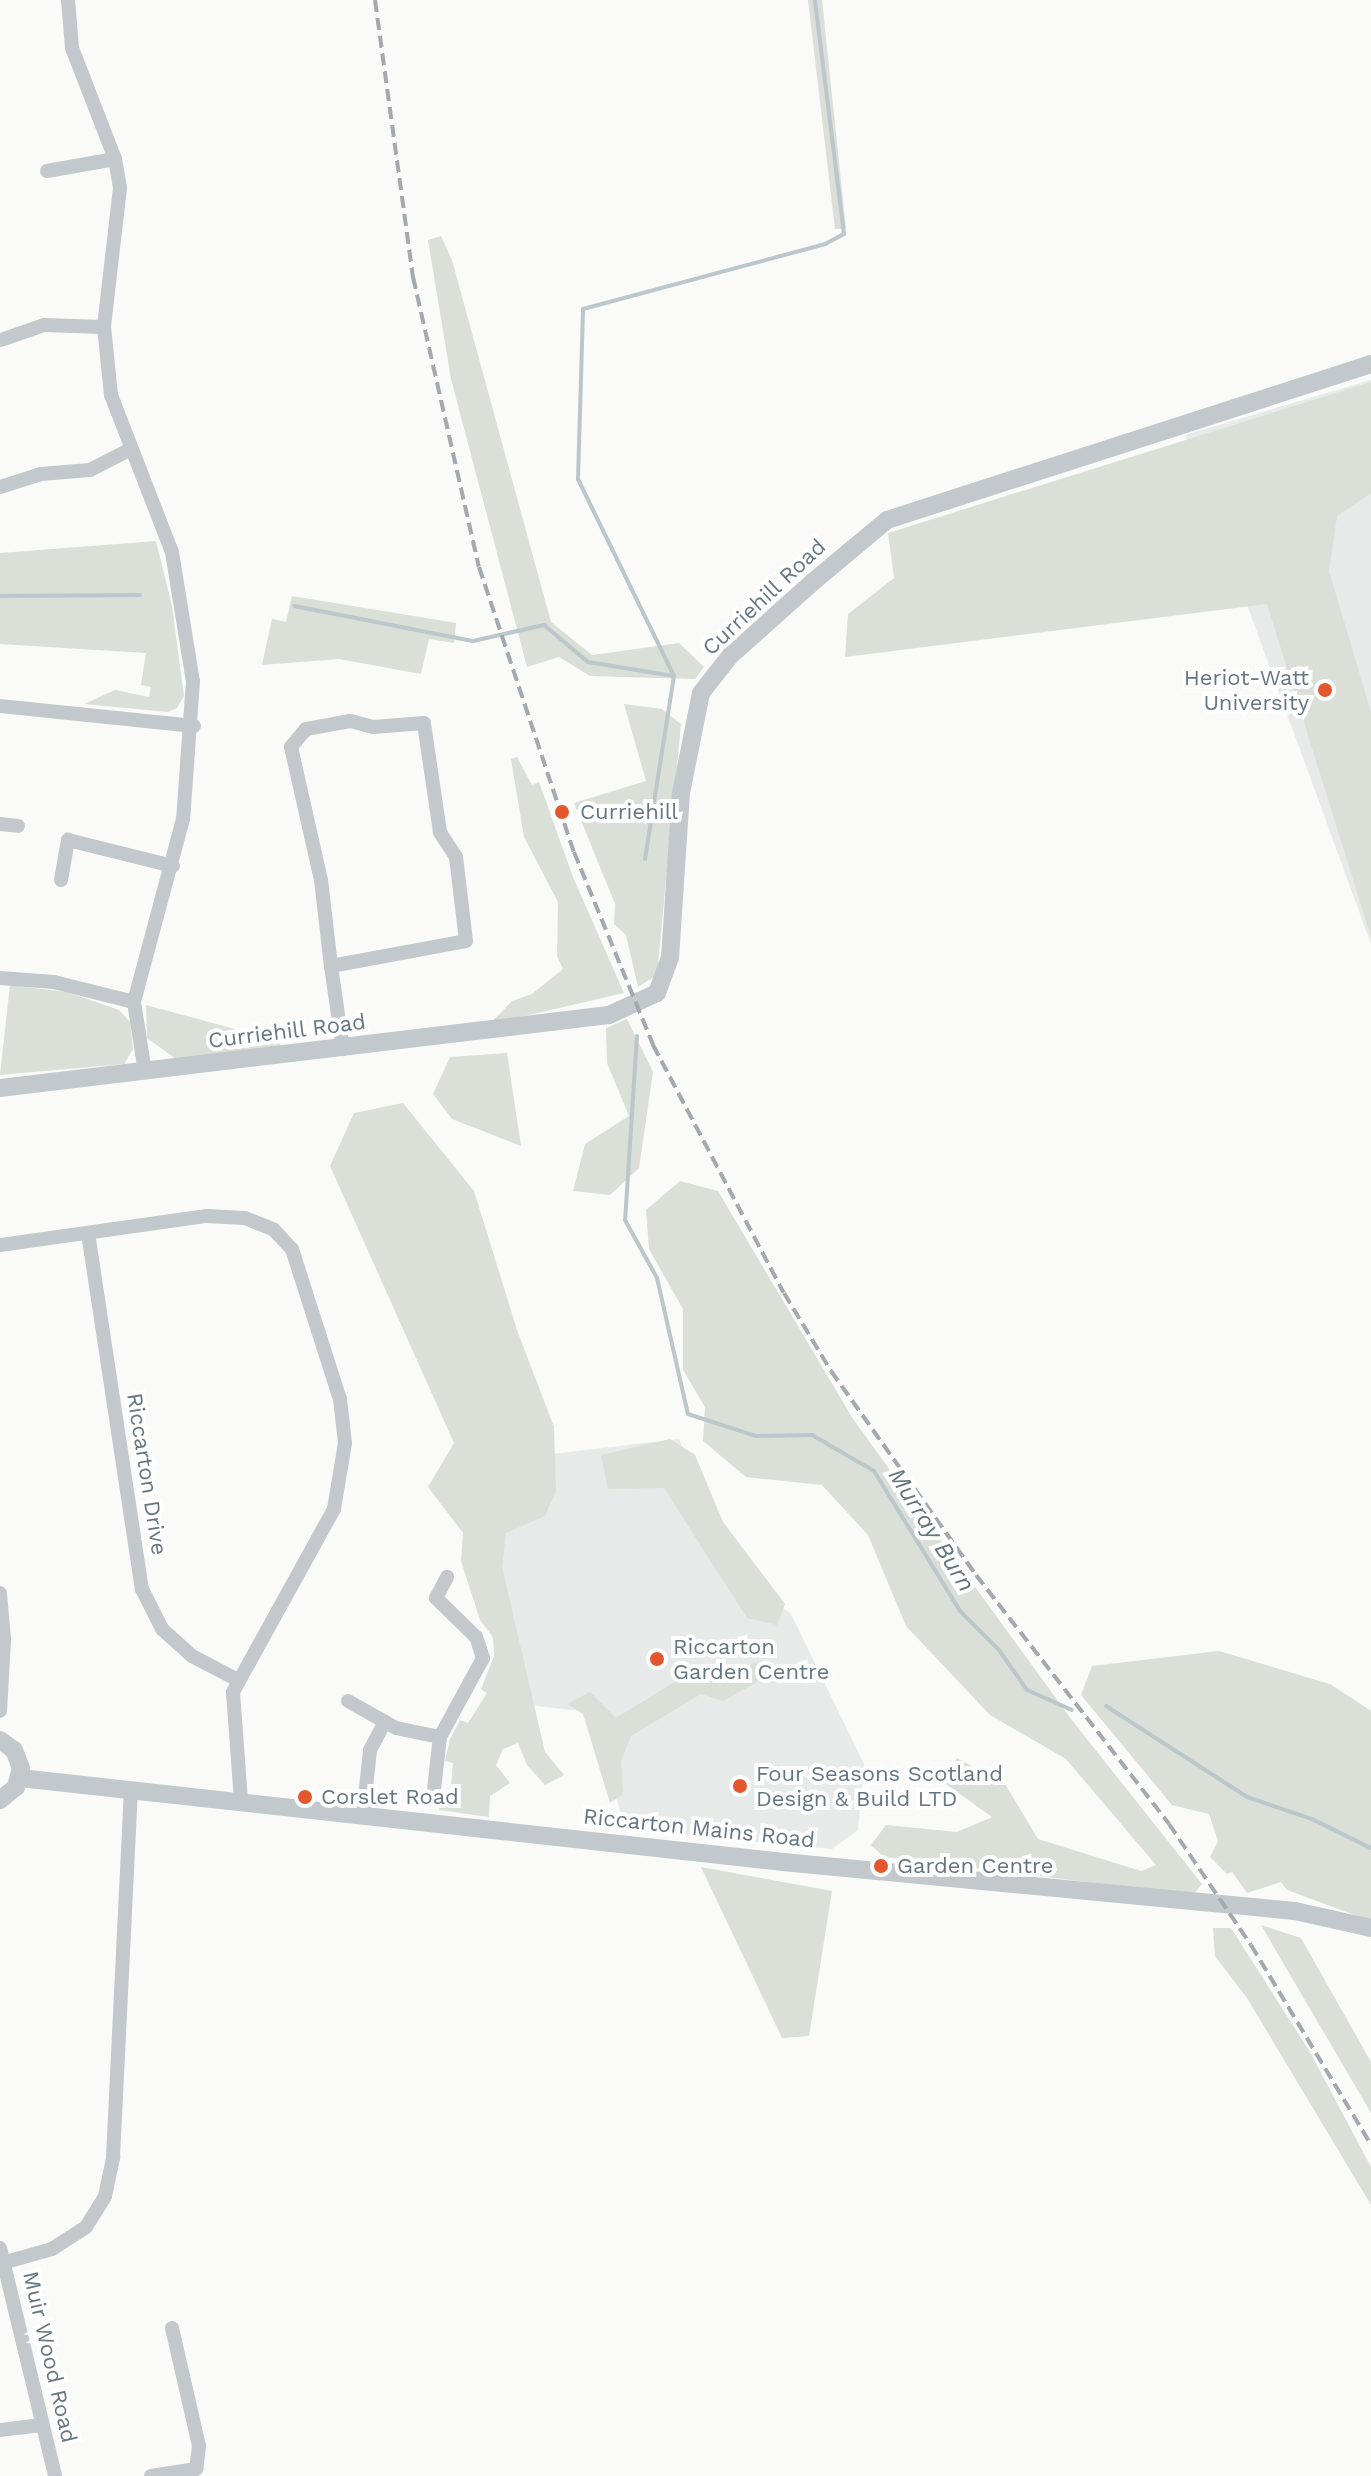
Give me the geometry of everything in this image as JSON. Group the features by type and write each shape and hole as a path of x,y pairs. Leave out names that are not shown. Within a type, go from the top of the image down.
{"street":[{"path":"68,0 72,48 115,159 119,222 104,327 111,395 172,552 193,681 194,726 173,866 134,1002 145,1072"},
{"path":"47,171 115,159"},
{"path":"1,340 44,325 104,327"},
{"name":"Curriehill Road","path":"0,1088 593,1017 627,1008 657,993 670,958 681,793 701,693 730,656 804,590 887,520 1371,364"},
{"path":"0,487 41,474 90,470 131,449"},
{"path":"0,706 194,726"},
{"path":"331,966 460,945 469,932 456,857 440,832 424,723 373,727 350,721 306,729 291,747 321,880 331,966 343,1049"},
{"path":"0,824 18,826"},
{"path":"61,880 68,840 173,866"},
{"path":"0,978 54,982 134,1002"},
{"path":"0,1245 207,1216 245,1218 274,1230 292,1249 340,1399 345,1443 341,1480 322,1534 236,1679 231,1705 241,1801"},
{"name":"Riccarton Drive","path":"88,1233 142,1589 162,1629 192,1656 236,1679"},
{"path":"433,1798 440,1737 483,1658 476,1637 436,1598 447,1577"},
{"path":"0,1593 4,1640 0,1711"},
{"path":"348,1701 385,1722 440,1737"},
{"path":"363,1816 370,1750 385,1722"},
{"path":"0,1740 19,1758 20,1778 0,1800"},
{"name":"Riccarton Mains Road","path":"20,1778 1264,1908 1371,1928"},
{"path":"3,2255 52,2249 86,2227 105,2196 113,2157 131,1790"},
{"name":"Muir Wood Road","path":"3,2255 55,2476"},
{"path":"151,2476 199,2473 199,2446 169,2345 172,2328"},
{"path":"0,2430 42,2425"}],"shaded area":[{"path":"808,0 822,0 846,229 835,229"},
{"path":"441,236 452,260 551,622 592,655 679,643 704,667 695,679 590,676 559,657 527,667 451,379 428,240"},
{"name":"Heriot-Watt University","path":"1371,380 1371,944 1185,435"},
{"path":"1371,382 1371,493 1337,516 1329,571 1371,712 1371,937 1267,604 845,657 848,614 894,578 888,533"},
{"path":"156,541 172,606 184,696 177,708 168,712 84,704 115,690 149,697 151,687 141,685 146,653 0,644 0,553"},
{"path":"292,596 456,623 454,643 429,639 421,674 339,659 262,665 272,619 286,622"},
{"path":"624,704 662,709 681,724 657,975 638,987 626,935 614,924 615,904 574,803 646,781"},
{"path":"517,757 532,785 539,782 573,877 624,993 490,1024 512,1001 532,994 563,969 557,956 558,902 524,837 511,759"},
{"path":"10,985 67,992 119,1010 130,1022 133,1049 124,1064 0,1075"},
{"path":"146,1005 279,1041 281,1048 176,1059 147,1038"},
{"path":"627,1019 653,1072 639,1168 610,1195 573,1191 585,1144 629,1116 607,1063 606,1028"},
{"path":"507,1053 521,1146 452,1119 433,1094 450,1057"},
{"path":"403,1103 474,1191 517,1330 554,1427 556,1491 545,1516 506,1533 502,1567 545,1752 564,1775 545,1785 527,1765 518,1743 503,1749 496,1765 510,1783 490,1796 489,1817 439,1810 441,1796 450,1796 453,1763 445,1761 450,1739 460,1720 468,1723 487,1693 481,1689 494,1656 493,1637 480,1620 461,1561 463,1533 428,1487 454,1443 330,1166 354,1113"},
{"path":"680,1181 718,1191 853,1419 1071,1719 1202,1884 1193,1895 884,1857 871,1845 886,1825 957,1832 992,1817 943,1782 957,1758 1005,1784 1038,1839 1141,1871 1156,1865 1066,1759 990,1715 906,1626 868,1535 822,1485 746,1477 703,1441 705,1407 683,1370 683,1309 649,1249 646,1210"},
{"path":"670,1439 695,1455 723,1522 785,1604 777,1625 747,1618 664,1488 608,1489 601,1455"},
{"name":"Riccarton Garden Centre","path":"679,1439 735,1572 791,1614 864,1764 858,1830 832,1849 626,1830 590,1712 519,1704 474,1592 493,1461"},
{"path":"1219,1651 1330,1684 1371,1711 1371,1921 1287,1890 1281,1882 1247,1893 1232,1872 1227,1874 1210,1857 1218,1841 1209,1814 1172,1805 1081,1695 1092,1666"},
{"path":"755,1663 764,1669 757,1682 723,1701 701,1694 631,1736 621,1761 623,1794 610,1803 583,1714 567,1704 590,1692 616,1718 686,1675 733,1672"},
{"path":"701,1867 832,1891 809,2036 782,2038"},
{"path":"1261,1925 1301,1938 1371,2062 1371,2113"},
{"path":"1213,1928 1231,1928 1310,2052 1371,2167 1371,2205 1247,1998 1215,1956"}],"waterway":[{"path":"645,859 674,676 578,479 583,309 825,244 844,234 815,0"},
{"path":"0,596 140,595"},
{"path":"294,606 473,641 544,625 588,662 674,676"},
{"name":"Murray Burn","path":"637,1036 625,1220 657,1278 688,1414 756,1436 812,1435 874,1471 960,1611 999,1650 1027,1690 1072,1710"},
{"name":"Murray Burn","path":"1106,1706 1247,1797 1312,1819 1371,1848"}],"railway":[{"path":"375,0 413,277 479,567 574,852 653,1045 784,1293 831,1371 976,1575 1169,1824 1251,1945 1371,2145"}],"place":[{"name":"Heriot-Watt University","path":"1325,690"},
{"name":"Curriehill","path":"562,812"},
{"name":"Riccarton Garden Centre","path":"657,1659"},
{"name":"Four Seasons Scotland Design & Build LTD","path":"740,1786"},
{"name":"Corslet Road","path":"305,1797"},
{"name":"Garden Centre","path":"881,1866"}]}
